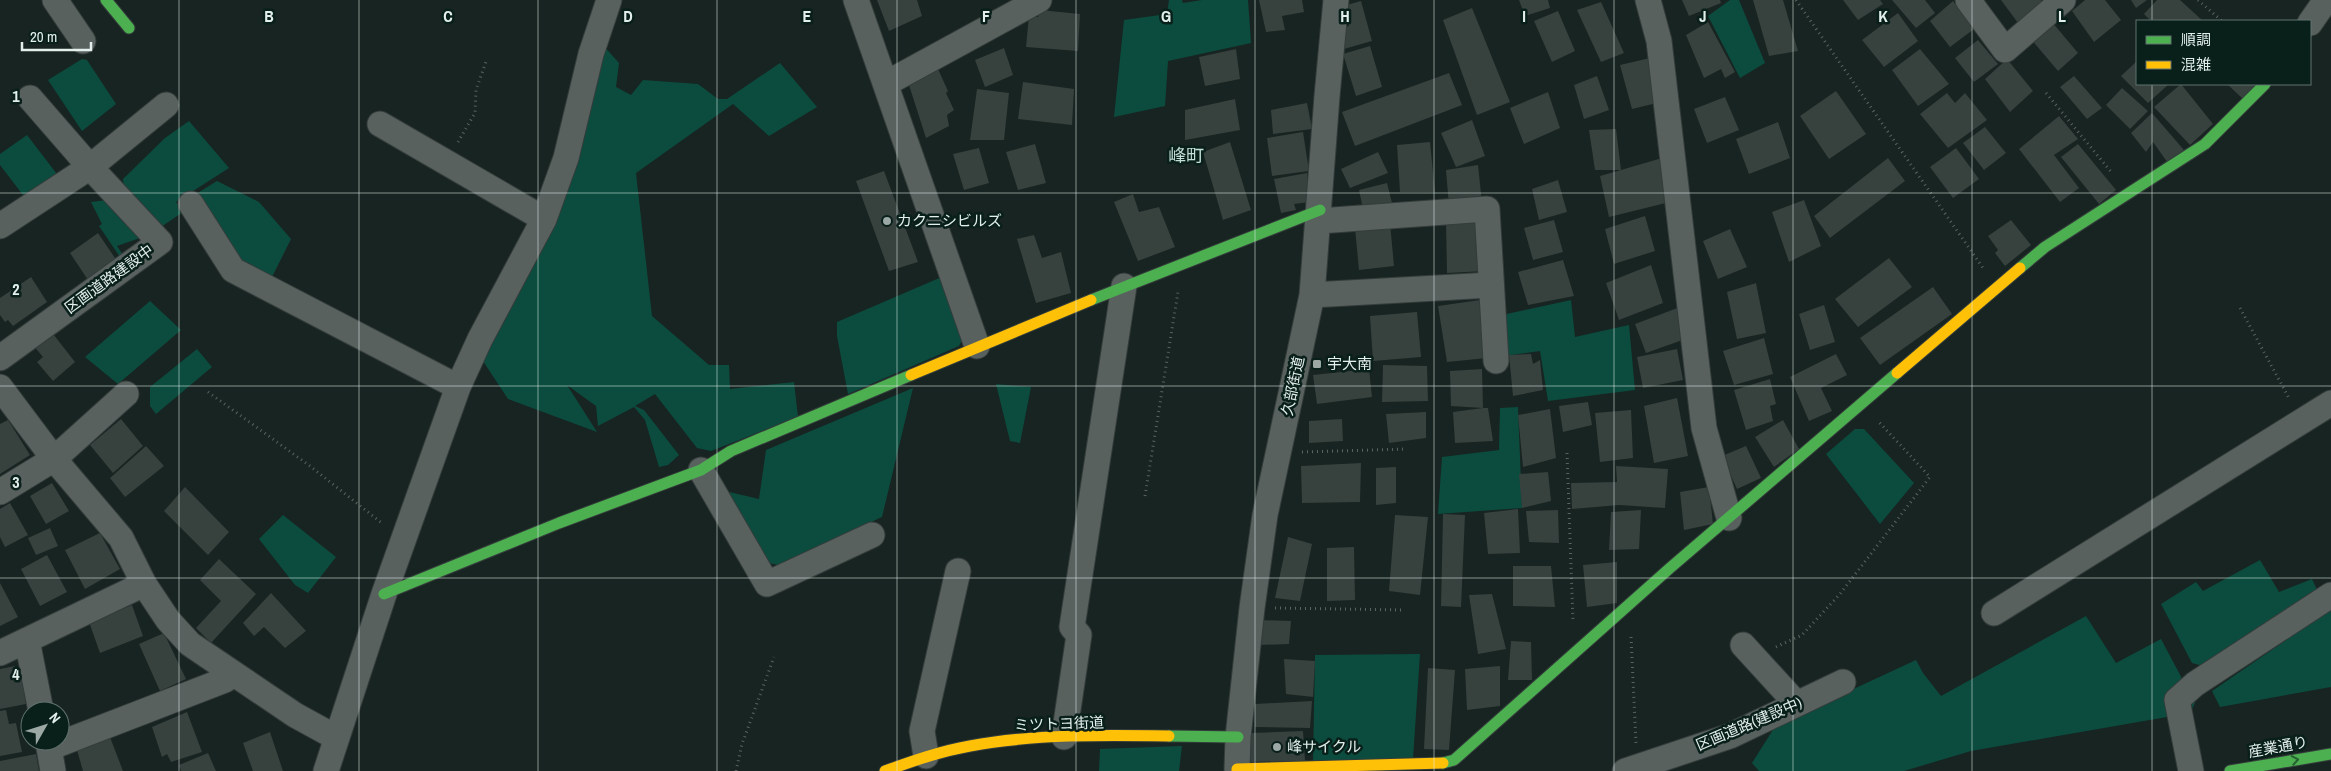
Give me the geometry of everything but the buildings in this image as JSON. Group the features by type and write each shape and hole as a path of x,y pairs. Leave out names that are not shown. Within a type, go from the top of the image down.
{"street":[{"path":"55,0 83,41"},
{"path":"106,0 129,28"},
{"path":"326,771 384,594 458,387 480,339 544,219 566,158 591,54 609,0"},
{"path":"856,0 887,83 977,346"},
{"path":"887,83 1039,0"},
{"name":"久部街道","path":"1237,770 1238,737 1252,608 1265,515 1312,294 1320,215 1327,96 1336,0"},
{"path":"1648,0 1659,41 1704,428 1729,518"},
{"path":"1968,0 2005,50 2063,0"},
{"path":"2311,22 2326,0"},
{"path":"1237,770 1446,764 1459,766 1578,650 1629,604 2045,247 2204,144 2264,85"},
{"name":"区画道路建設中","path":"0,358 160,242 90,167 30,98"},
{"path":"0,226 90,167 166,105"},
{"path":"380,124 544,219"},
{"path":"191,204 233,270 458,387"},
{"path":"384,594 559,523 701,470 731,451 977,346 1183,262 1320,215 1487,209 1496,361"},
{"path":"1312,294 1491,285"},
{"path":"1064,737 1079,636 1072,627 1124,286"},
{"path":"0,388 54,458 121,538 144,584 168,620 190,644 295,715 337,738"},
{"path":"0,492 54,458 126,394"},
{"path":"1994,613 2331,403"},
{"path":"701,470 767,584 872,534"},
{"path":"926,756 922,731 958,571"},
{"path":"0,653 144,584"},
{"path":"2191,771 2177,700 2195,684 2331,595"},
{"path":"27,640 39,701"},
{"path":"1743,646 1797,704"},
{"path":"50,753 225,680 229,672"},
{"name":"区画道路(建設中)","path":"1625,771 1730,736 1843,682"},
{"name":"ミツトヨ街道","path":"885,771 926,756 986,742 1064,737 1238,737"},
{"name":"産業通り","path":"2230,771 2331,754"}],"path":[{"path":"1796,0 1997,288"},
{"path":"2198,0 2221,20"},
{"path":"446,162 475,113 476,90 487,59"},
{"path":"2046,93 2129,193"},
{"path":"1145,496 1183,262"},
{"path":"2240,308 2302,420"},
{"path":"208,392 310,466 404,540"},
{"path":"1776,648 1802,635 1840,594 1930,477 1862,404"},
{"path":"1278,453 1407,448"},
{"path":"1566,453 1571,610 1578,650"},
{"path":"1629,604 1636,744"},
{"path":"1252,608 1404,610"},
{"path":"736,771 742,744 774,657"}],"green space":[{"path":"1169,0 1182,0 1183,3 1202,0 1248,0 1251,43 1168,61 1165,106 1114,117 1124,20 1167,14"},
{"path":"1730,0 1739,0 1765,63 1740,78 1708,16"},
{"path":"602,44 619,63 616,87 631,95 643,80 698,84 718,99 727,99 780,63 817,107 769,136 733,104 636,173 652,316 709,365 729,365 730,389 794,382 798,417 711,451 697,448 655,394 635,406 644,410 679,455 668,465 659,467 645,420 634,407 598,426 596,406 567,385 597,432 508,399 479,355"},
{"path":"82,59 87,60 116,104 82,131 48,80"},
{"path":"189,121 229,168 176,202 183,212 161,227 124,191 123,179 165,138"},
{"path":"27,135 60,178 26,199 0,165 0,154"},
{"path":"217,181 259,202 291,239 269,283 241,267 191,197"},
{"path":"107,200 140,238 117,246 125,258 122,260 99,226 102,224 91,202"},
{"path":"944,276 965,335 959,346 848,394 837,336 837,322"},
{"path":"1571,300 1575,337 1629,325 1635,390 1548,401 1540,351 1496,357 1493,317"},
{"path":"150,301 181,330 118,384 85,357"},
{"path":"197,349 212,367 156,414 150,406 150,387"},
{"path":"996,384 1031,387 1020,443 1010,441"},
{"path":"913,388 882,517 779,565 768,563 725,491 759,499 766,450"},
{"path":"1518,407 1522,508 1438,514 1442,457 1499,450 1500,408"},
{"path":"1855,429 1864,429 1914,483 1880,524 1826,454"},
{"path":"283,515 336,557 308,593 295,585 259,539"},
{"path":"2260,560 2279,592 2312,579 2319,594 2207,667 2192,663 2161,604 2196,582 2203,591"},
{"path":"2331,609 2331,687 2220,707 2212,691"},
{"path":"2086,616 2116,663 2161,639 2195,703 2190,713 1971,751 1904,771 1759,771 1752,763 1776,725 1916,660 1923,673 1941,696"},
{"path":"1420,654 1413,759 1313,761 1315,655"},
{"path":"1182,746 1179,771 1099,771 1100,749"}],"traffic: fast":[{"path":"106,0 129,28"},
{"path":"2020,268 2045,247 2205,144 2264,85"},
{"path":"1091,300 1320,210"},
{"path":"1443,763 1454,760 1670,568 1897,373"},
{"path":"384,594 559,523 701,470 731,451 911,375"},
{"path":"1169,736 1238,737"},
{"path":"2230,771 2331,754"}],"traffic: slow":[{"path":"1897,373 2020,268"},
{"path":"911,375 1091,300"},
{"path":"885,771 948,751 1019,739 1069,736 1169,736"},
{"path":"1237,771 1237,769 1443,763"}],"place":[{"name":"カクニシビルズ","path":"887,221"},
{"name":"宇大南","path":"1317,364"},
{"name":"峰サイクル","path":"1277,747"}],"district":[{"name":"峰町","path":"1186,156"}]}
